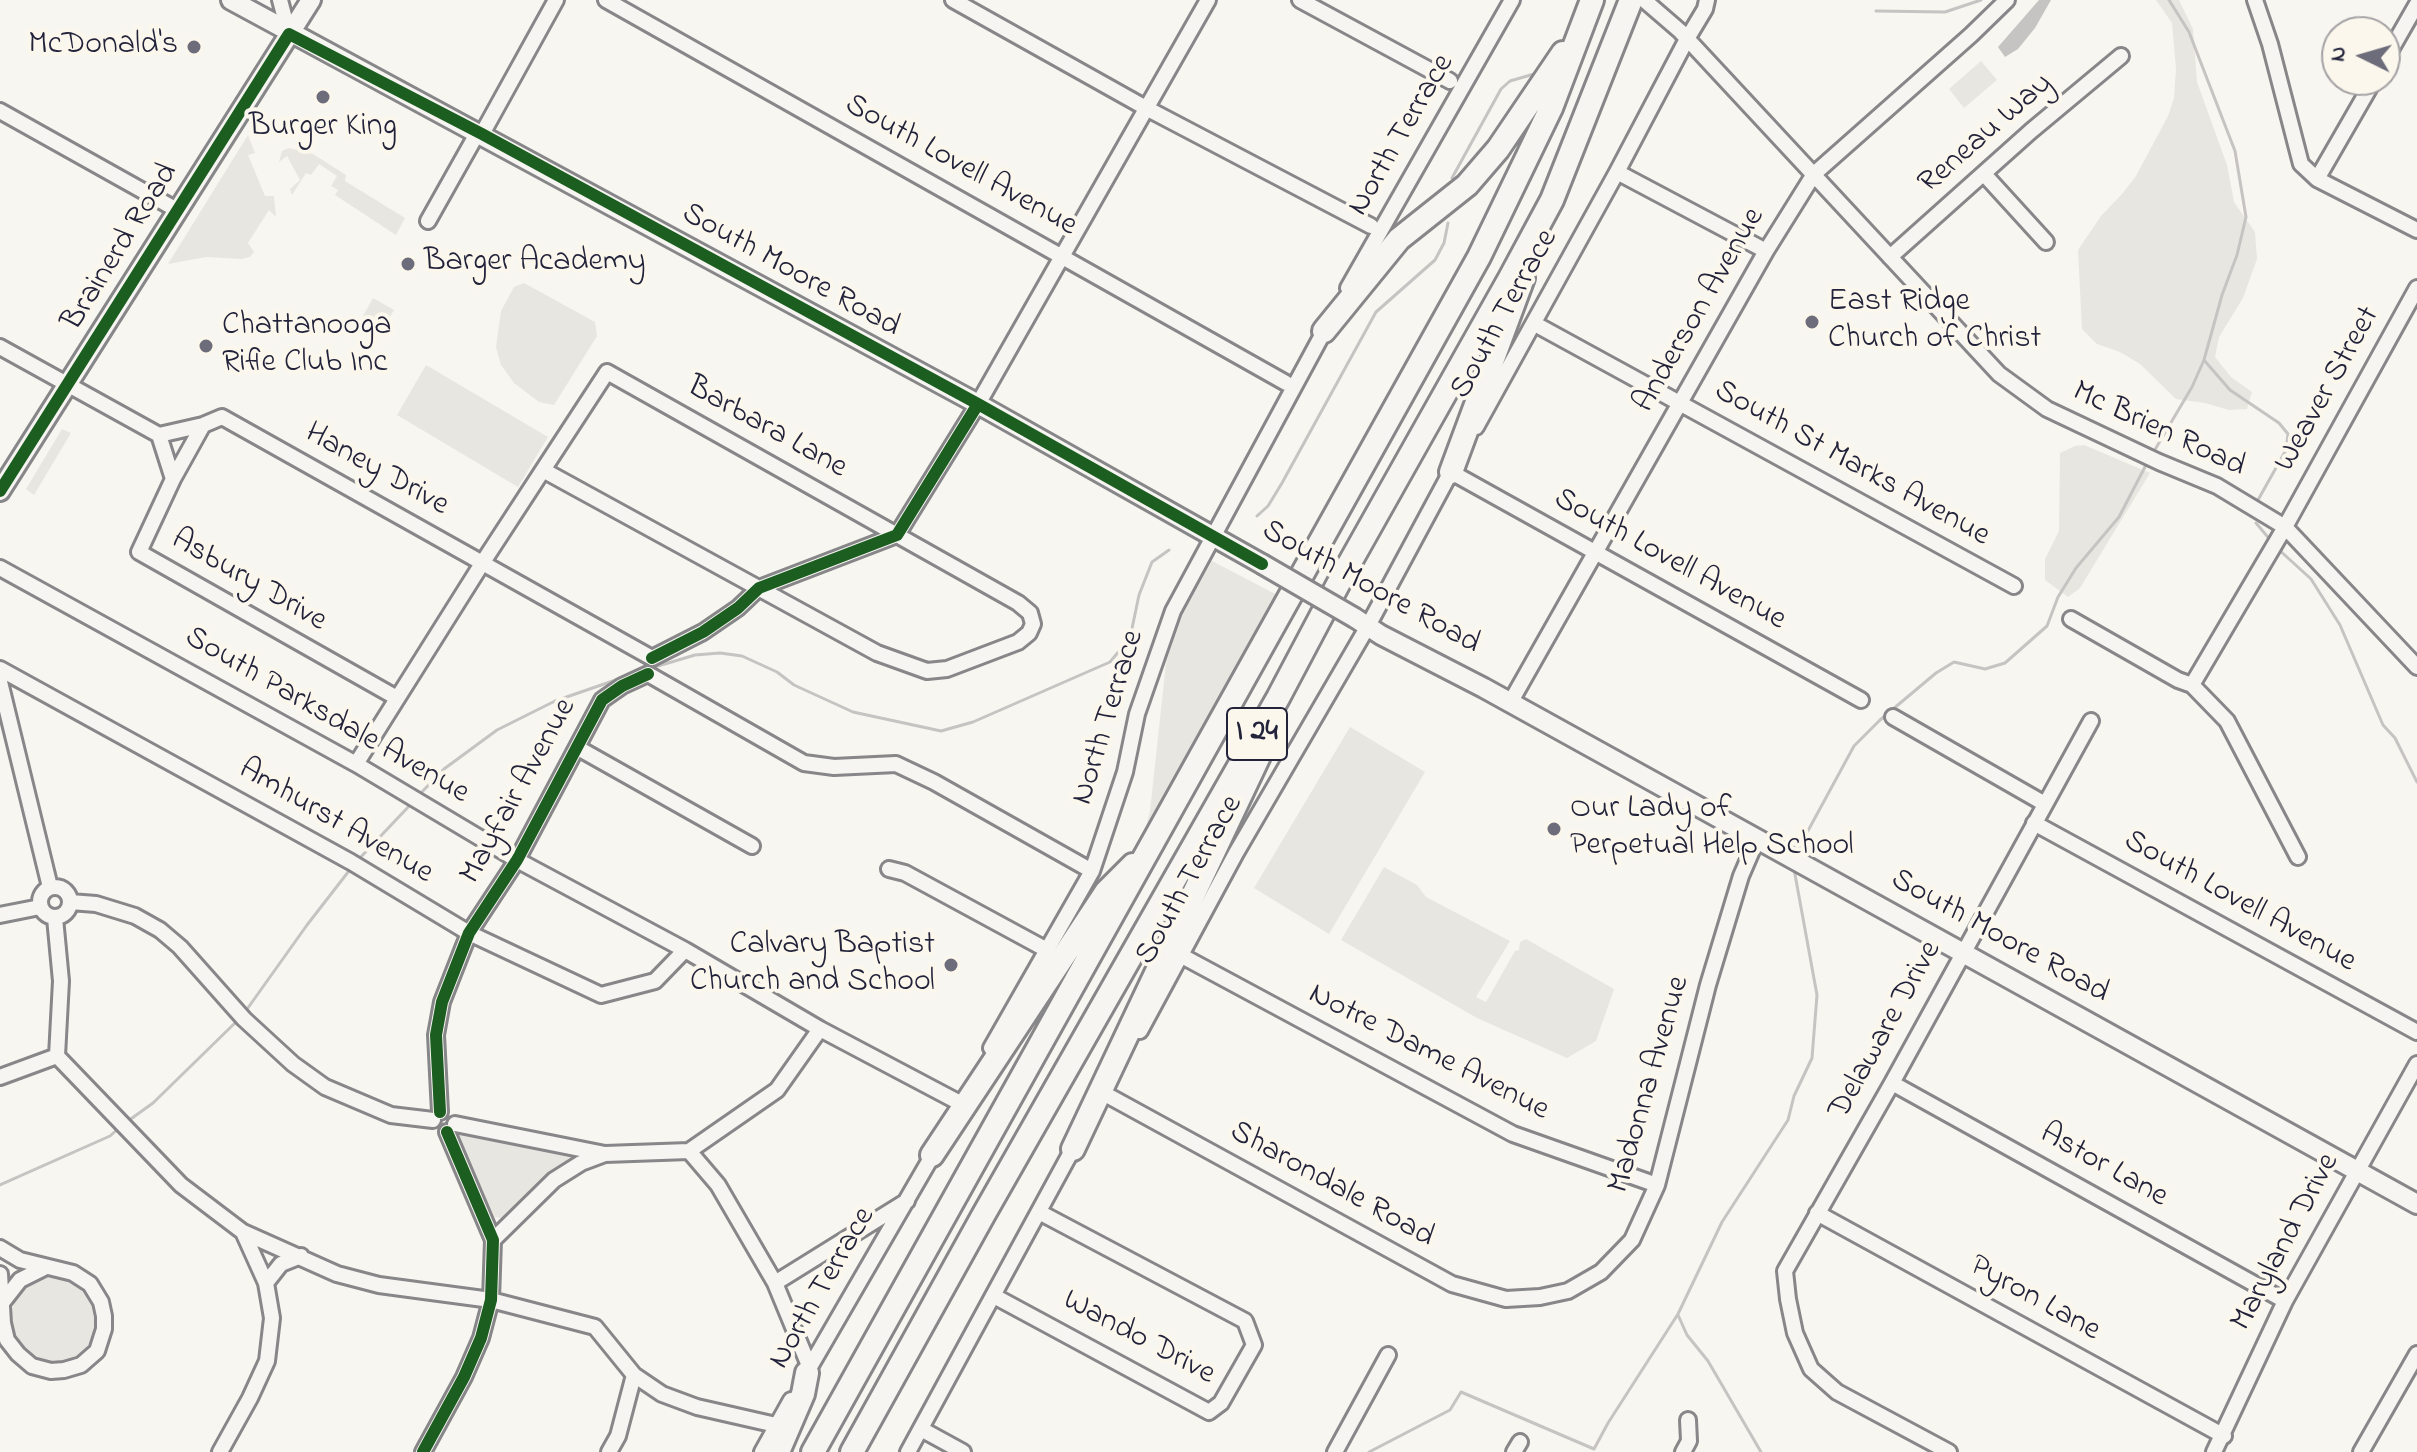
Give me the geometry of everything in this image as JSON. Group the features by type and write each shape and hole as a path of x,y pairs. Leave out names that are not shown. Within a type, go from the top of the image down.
{"highway":[{"name":"I 24","path":"813,1452 1479,257 1551,108 1592,0"},
{"name":"I 24","path":"852,1452 1278,698 1344,573 1552,200 1631,0"},
{"path":"1324,331 1399,239 1467,185 1498,149 1584,23"},
{"path":"1451,472 1552,200"},
{"path":"1073,1149 1276,723 1278,698"},
{"path":"932,1155 1106,892 1151,847"},
{"path":"778,1452 803,1394 808,1371"}],"main road":[{"name":"South Moore Road","path":"231,0 978,404 1214,535 1361,622 2417,1204"},
{"name":"Brainerd Road","path":"0,491 311,0"}],"street":[{"path":"280,0 289,34"},
{"path":"428,221 556,0"},
{"name":"South Lovell Avenue","path":"606,0 1286,383"},
{"path":"953,0 1146,108 1371,226"},
{"path":"1092,871 934,782 896,764 834,767 804,763 648,674 652,658 703,632 738,608 759,588 897,535 978,404 1208,0"},
{"path":"1300,0 1450,81"},
{"name":"North Terrace","path":"762,1452 909,1200 960,1103 1092,871 1125,772 1137,714 1173,611 1324,331 1512,0"},
{"name":"Mc Brien Road","path":"1644,0 1683,35 1999,374 2047,409 2217,486 2285,527 2417,667"},
{"name":"South Terrace","path":"908,1452 1182,956 1361,622 1535,324 1617,172 1683,35 1705,9 1707,0"},
{"name":"Anderson Avenue","path":"1510,703 1766,251 1814,174 2007,0"},
{"path":"2255,0 2270,44 2301,164 2317,179 2417,230"},
{"path":"2401,32 2417,4"},
{"name":"Reneau Way","path":"1890,257 2121,56"},
{"path":"2317,179 2365,96"},
{"path":"0,111 177,210"},
{"path":"1617,172 1766,251"},
{"path":"1984,174 2046,242"},
{"name":"Weaver Street","path":"2192,685 2285,527 2417,288"},
{"name":"South St Marks Avenue","path":"1535,324 2014,586"},
{"path":"0,347 159,435"},
{"name":"Barbara Lane","path":"543,470 607,372 1018,603 1030,613 1033,624 1029,633 1018,642 947,669 927,671 877,653 759,588"},
{"name":"Haney Drive","path":"159,435 203,425 222,417 652,658"},
{"path":"173,479 203,425"},
{"name":"Asbury Drive","path":"159,435 173,479 139,552 397,698"},
{"path":"356,764 543,470 759,588"},
{"name":"South Lovell Avenue","path":"1451,472 1861,700"},
{"name":"South Parksdale Avenue","path":"0,568 356,764 517,860 685,950 820,1029 960,1103"},
{"path":"2071,619 2192,685 2227,721 2298,857"},
{"name":"Amhurst Avenue","path":"0,669 355,865 469,933 601,995 655,981 685,950"},
{"name":"Mayfair Avenue","path":"436,1116 436,1035 442,1002 469,933 517,860 602,700 648,674"},
{"path":"0,682 50,887"},
{"path":"1893,717 2045,804"},
{"name":"Delaware Drive","path":"1949,1452 1837,1392 1811,1369 1795,1333 1785,1271 2091,721"},
{"path":"578,748 752,846"},
{"name":"South Lovell Avenue","path":"2034,823 2417,1032"},
{"name":"Madonna Avenue","path":"1540,1297 1568,1291 1601,1272 1632,1240 1657,1185 1708,985 1741,876 1757,839"},
{"path":"889,869 905,873 1047,950"},
{"path":"50,887 63,889 70,902 68,911 55,918 45,915 40,907 42,893 50,887"},
{"path":"70,902 96,904 135,916 160,930 180,947 241,1016 293,1064 325,1087 391,1115 436,1116 451,1113 451,1128 493,1240 491,1300 481,1338 464,1377 423,1452"},
{"path":"0,915 40,907"},
{"path":"55,918 61,981 57,1056 181,1185 243,1232 337,1274 379,1285 491,1300 595,1327 634,1375 662,1394 697,1407 776,1425"},
{"name":"Notre Dame Avenue","path":"1182,956 1513,1134 1657,1185"},
{"path":"451,1128 605,1154 689,1151 777,1090 820,1029"},
{"path":"0,1077 57,1056"},
{"name":"Maryland Drive","path":"2214,1452 2285,1301 2417,1064"},
{"name":"Astor Lane","path":"1892,1083 2285,1301"},
{"name":"Sharondale Road","path":"1105,1094 1452,1284 1506,1299 1540,1297"},
{"path":"689,1151 718,1185 775,1283 808,1371"},
{"path":"493,1240 554,1180 581,1163 605,1154"},
{"path":"775,1283 909,1200"},
{"name":"Wando Drive","path":"994,1296 1209,1412 1221,1403 1254,1345 1245,1321 1039,1212"},
{"name":"Pyron Lane","path":"1817,1213 2224,1436"},
{"path":"220,1452 267,1361 272,1318 266,1283 243,1232"},
{"path":"0,1248 20,1260 73,1273 90,1284 101,1302 104,1329 97,1351 81,1365 64,1370 51,1371 32,1366 7,1340 0,1274"},
{"path":"266,1283 281,1264 301,1256"},
{"path":"1,1306 20,1280 48,1266"},
{"path":"2361,1452 2417,1354"},
{"path":"1335,1452 1388,1355"},
{"path":"609,1452 618,1436 634,1375"},
{"path":"1688,1420 1688,1448"},
{"path":"921,1429 963,1452"}],"shaded area":[{"path":"2039,0 2051,0 2035,28 2018,49 2005,57 1998,47"},
{"path":"2156,0 2179,0 2193,29 2197,82 2227,165 2234,202 2255,232 2257,259 2243,298 2219,337 2215,357 2231,377 2252,392 2247,409 2229,410 2176,399 2140,364 2120,352 2097,344 2082,329 2078,250 2101,216 2136,176 2168,116 2174,98 2176,69 2172,23"},
{"path":"1981,61 1997,80 1964,108 1949,89"},
{"path":"248,135 255,153 248,155 265,196 274,196 276,217 269,210 248,243 254,252 250,257 206,257 168,264"},
{"path":"289,148 313,154 346,175 345,181 405,218 396,235 335,195 338,190 331,186 337,176 319,164 311,175 306,173 292,195 290,189 300,180 287,156 279,162 282,151"},
{"path":"524,283 595,322 597,336 554,405 539,402 514,383 501,365 496,347 501,311 514,287"},
{"path":"373,298 394,310 383,329 375,335 358,325"},
{"path":"426,365 548,437 518,487 397,415"},
{"path":"62,429 71,433 34,495 26,489"},
{"path":"2084,445 2150,473 2080,588 2068,597 2045,580 2045,559 2059,531 2060,453"},
{"path":"1212,561 1283,598 1142,843 1150,811 1166,663 1181,614"},
{"path":"1350,727 1425,772 1329,934 1254,888"},
{"path":"1384,867 1417,885 1426,897 1510,941 1476,997 1486,1002 1515,951 1519,950 1520,942 1526,939 1614,989 1596,1041 1567,1058 1477,1018 1341,940"},
{"path":"460,1134 568,1153 575,1155 575,1159 550,1174 501,1218 495,1217 457,1138"},
{"path":"54,1276 70,1280 84,1289 93,1303 97,1319 93,1335 84,1349 70,1358 54,1362 38,1358 24,1349 15,1335 11,1319 15,1303 24,1289 38,1280"}],"waterway":[{"path":"1876,11 1945,12 1981,0"},
{"path":"2153,453 2192,387 2204,360 2246,217 2235,151 2189,32 2169,0"},
{"path":"1452,178 1501,89 1510,81 1534,74"},
{"path":"1257,516 1268,506 1282,483 1376,312 1435,260 1444,243 1448,223"},
{"path":"2204,360 2230,390 2279,423 2288,434 2286,450 2258,500"},
{"path":"1797,851 1854,746 1880,720 1936,673 1954,662 1985,669 2005,663 2047,626 2058,597 2076,568 2119,517 2147,463"},
{"path":"2256,523 2272,542"},
{"path":"2277,548 2311,579 2340,625 2383,725 2395,738 2417,782"},
{"path":"648,669 695,655 720,653 742,656 777,672 794,685 853,712 941,731 973,722 1110,662 1130,638 1139,595 1152,562 1169,550"},
{"path":"420,794 444,769 497,730 555,701 633,674"},
{"path":"357,861 412,803"},
{"path":"245,1012 352,867"},
{"path":"1369,1452 1450,1410 1461,1392 1594,1449 1678,1314 1722,1222 1788,1120 1794,1096 1812,1058 1817,995 1794,869"},
{"path":"128,1121 153,1103 237,1021"},
{"path":"0,1185 110,1136 119,1128"},
{"path":"1678,1315 1687,1335 1708,1361 1761,1452"}],"cycle path":[{"path":"0,491 289,34 482,134 978,404 1262,564"},
{"path":"652,658 703,632 738,608 759,588 897,535 978,404"},
{"path":"440,1112 436,1035 442,1002 469,933 517,860 602,700 648,674"},
{"path":"423,1452 464,1377 481,1338 491,1300 493,1240 447,1132"}],"place":[{"name":"McDonald's","path":"194,47"},
{"name":"Burger King","path":"323,97"},
{"name":"Barger Academy","path":"408,264"},
{"name":"East Ridge Church of Christ","path":"1812,322"},
{"name":"Chattanooga Rifle Club Inc","path":"206,346"},
{"name":"Our Lady of Perpetual Help School","path":"1554,829"},
{"name":"Calvary Baptist Church and School","path":"951,965"}]}
